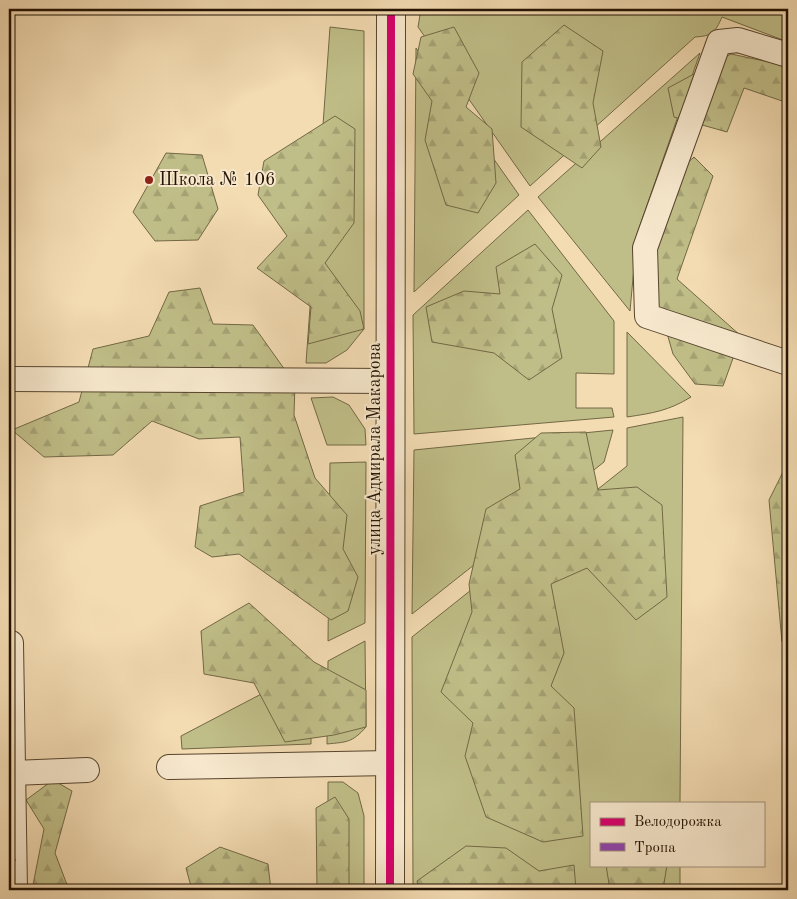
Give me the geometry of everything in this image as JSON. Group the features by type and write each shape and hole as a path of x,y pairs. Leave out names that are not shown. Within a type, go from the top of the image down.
{"street":[{"name":"улица Адмирала Макарова","path":"390,890 391,9"}],"lane":[{"path":"788,55 738,40 719,42 645,248 647,316 788,363"},
{"path":"9,379 391,381"},
{"path":"9,643 11,653 14,890"},
{"path":"169,767 390,763"},
{"path":"13,773 87,770"}],"green space":[{"path":"421,9 788,9 788,42 722,17 712,33 695,37 530,186 418,27"},
{"path":"564,25 603,51 593,103 601,147 582,168 521,127 522,62"},
{"path":"330,27 364,31 364,329 347,350 326,363 306,363"},
{"path":"454,27 479,73 466,107 492,129 496,183 478,213 446,205 425,140 432,101 413,74 421,37"},
{"path":"416,48 519,195 414,292"},
{"path":"700,53 637,234 630,311 538,197"},
{"path":"731,54 788,66 788,103 744,88 727,132 674,117 668,88"},
{"path":"335,116 355,129 354,223 325,263 360,311 364,329 308,344 311,307 257,268 287,236 258,195 264,161"},
{"path":"166,153 202,155 218,209 198,240 155,241 133,212"},
{"path":"694,157 713,176 677,279 741,336 723,386 695,384 673,354 662,316 648,288 663,185"},
{"path":"528,210 614,321 614,374 576,373 576,408 612,408 614,417 414,434 413,315"},
{"path":"535,244 562,275 552,309 562,358 529,380 494,353 432,342 426,307 464,291 500,294 496,267"},
{"path":"200,288 213,324 253,325 295,384 294,415 315,478 347,515 343,549 358,577 348,611 331,620 239,554 212,557 195,547 200,506 244,492 240,437 199,439 152,421 113,455 44,457 12,430 79,402 93,349 149,336 169,292"},
{"path":"627,332 691,397 660,411 627,417"},
{"path":"333,397 349,405 365,429 366,445 327,445 311,398"},
{"path":"683,417 680,802 590,802 590,866 680,866 680,890 413,890 412,637 627,466 627,428"},
{"path":"613,430 604,462 412,614 414,450"},
{"path":"586,432 598,490 637,487 662,505 667,597 636,620 587,568 551,584 564,653 551,686 574,708 583,836 543,842 486,817 465,756 473,723 441,692 472,612 469,584 486,509 520,489 515,455 541,433"},
{"path":"366,462 365,623 328,641 330,463"},
{"path":"788,462 788,648 782,642 769,500"},
{"path":"249,603 314,662 366,690 366,727 334,735 285,742 254,683 204,674 201,631"},
{"path":"365,641 366,727 353,739 327,744 328,661"},
{"path":"311,668 311,744 182,749 181,736"},
{"path":"53,780 72,791 55,853 69,890 32,890 44,829 26,800"},
{"path":"328,782 343,782 358,793 364,816 364,890 328,890"},
{"path":"335,797 349,819 349,890 317,890 316,808"},
{"path":"466,846 506,848 539,871 574,865 576,890 419,890 417,881"},
{"path":"220,847 268,864 271,890 192,890 186,868"},
{"path":"606,866 667,866 663,890 610,890"}],"marked path":[{"path":"9,863 14,858"}],"cycle path":[{"path":"390,890 391,9"}],"place":[{"name":"Школа № 106","path":"149,180"}]}
